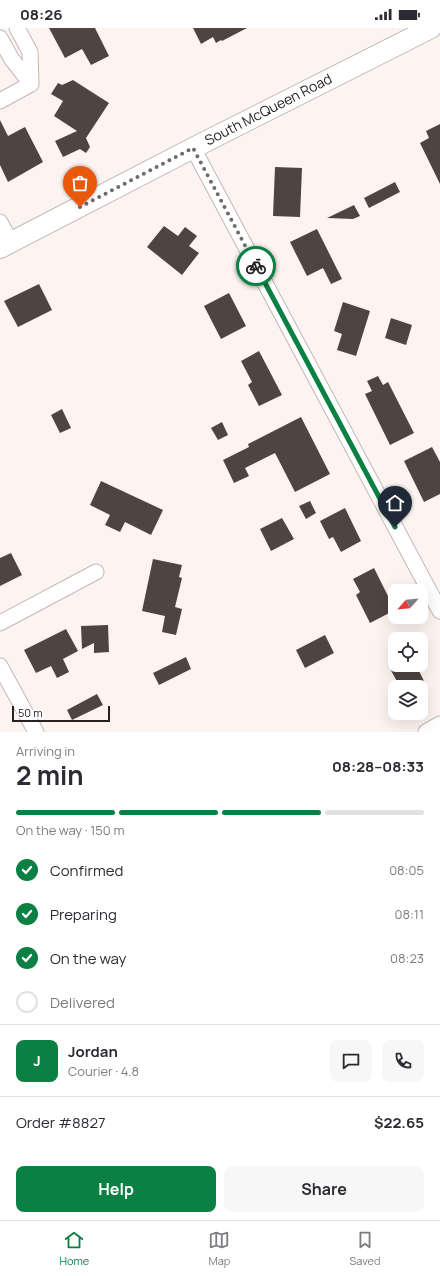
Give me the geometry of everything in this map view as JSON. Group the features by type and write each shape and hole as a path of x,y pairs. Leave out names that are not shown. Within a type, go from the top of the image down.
{"main road":[{"name":"South McQueen Road","path":"5,245 431,28"}],"street":[{"path":"17,28 30,52 31,84"},
{"path":"0,38 11,58 31,84"},
{"path":"0,101 31,84"},
{"path":"193,148 440,612"},
{"path":"0,222 5,245"},
{"path":"0,624 96,572"},
{"path":"0,666 36,732"},
{"path":"426,732 440,724"}],"building":[{"path":"49,28 95,28 109,56 91,65 82,49 65,58"},
{"path":"193,28 247,28 222,41 221,40 216,43 213,37 201,44"},
{"path":"73,80 109,103 86,138 90,147 86,153 80,149 63,157 55,141 77,131 54,116 63,101 51,94 58,83 62,85"},
{"path":"0,120 8,136 25,127 43,162 8,182 0,165"},
{"path":"440,124 440,184 420,143 429,138 426,131"},
{"path":"275,167 302,168 300,217 273,216"},
{"path":"395,182 400,192 369,208 364,198"},
{"path":"354,205 360,216 353,219 327,218"},
{"path":"164,226 178,236 185,227 197,236 189,246 199,253 182,275 147,247"},
{"path":"317,229 342,279 331,284 323,268 307,276 290,242"},
{"path":"39,284 52,310 18,327 4,301"},
{"path":"229,293 246,326 221,339 204,306"},
{"path":"343,302 370,311 356,356 337,350 342,334 334,331"},
{"path":"391,318 412,325 406,345 385,338"},
{"path":"259,351 282,395 259,406 248,385 252,382 241,361"},
{"path":"378,376 383,385 388,382 414,433 390,445 365,394 372,391 367,381"},
{"path":"62,409 71,428 60,433 51,415"},
{"path":"301,417 330,474 295,492 275,453 245,468 249,476 234,483 223,460 249,447 248,444"},
{"path":"222,422 228,435 218,440 211,428"},
{"path":"432,447 440,462 440,494 424,502 404,461"},
{"path":"101,481 163,510 151,535 125,522 120,532 105,525 110,515 90,505"},
{"path":"310,501 316,513 306,519 299,506"},
{"path":"345,508 361,541 341,552 333,537 329,539 320,521"},
{"path":"282,518 294,539 271,551 260,529"},
{"path":"11,553 22,575 0,586 0,558"},
{"path":"153,559 182,565 179,577 182,578 175,607 182,609 176,635 162,632 165,616 142,611"},
{"path":"374,568 388,596 388,614 370,623 356,595 360,592 353,579"},
{"path":"108,625 109,652 94,653 94,643 82,649 81,626"},
{"path":"66,629 78,651 63,659 69,672 57,678 51,666 36,673 24,650"},
{"path":"325,635 334,653 305,668 296,650"},
{"path":"186,657 191,669 159,685 153,673"},
{"path":"392,672 420,672 424,680 396,680"},
{"path":"97,694 103,705 72,720 67,710"}],"way so far":[{"path":"80,207 193,148 256,266"}],"route":[{"path":"256,266 395,527"}]}
